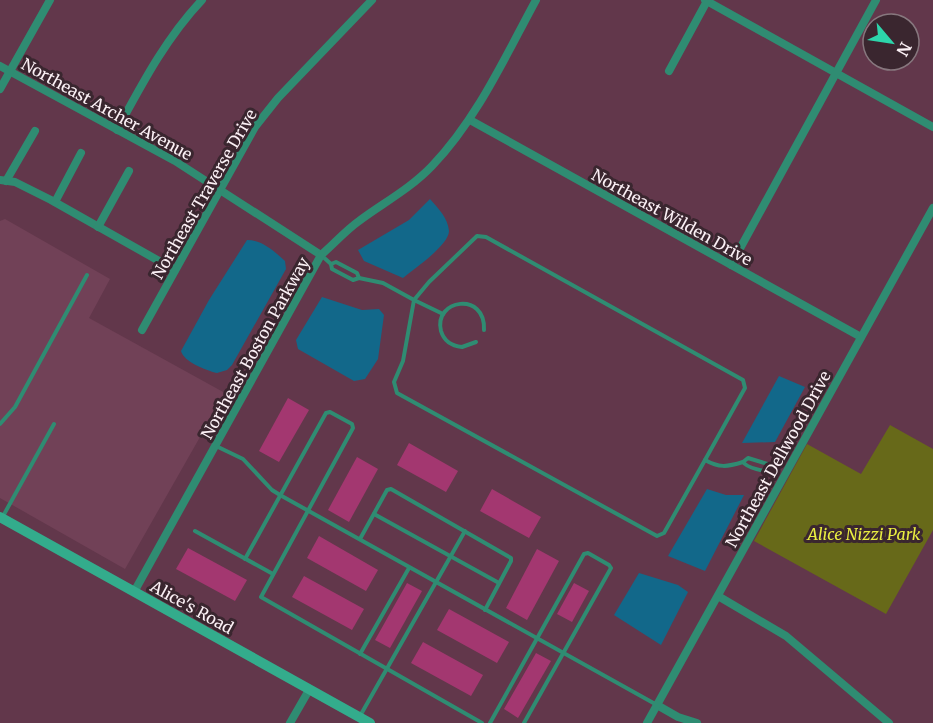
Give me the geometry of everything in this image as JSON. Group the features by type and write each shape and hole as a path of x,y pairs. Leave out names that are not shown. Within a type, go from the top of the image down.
{"main road":[{"name":"Alice's Road","path":"1,518 370,723"}],"street":[{"path":"0,89 50,0"},
{"path":"117,130 163,49 186,16 202,0"},
{"name":"Northeast Traverse Drive","path":"142,330 255,127 278,98 372,0"},
{"name":"Northeast Boston Parkway","path":"134,592 321,255 346,231 399,195 431,167 470,120 536,0"},
{"path":"731,265 876,0"},
{"path":"669,70 706,1 933,126"},
{"name":"Northeast Archer Avenue","path":"0,66 175,161 321,255"},
{"name":"Northeast Wilden Drive","path":"470,120 861,337"},
{"path":"35,131 3,181 15,182 55,202 175,270"},
{"path":"55,202 81,153"},
{"path":"99,226 129,171"},
{"name":"Northeast Dellwood Drive","path":"647,723 933,208"},
{"path":"718,596 786,636 889,723"},
{"path":"290,723 309,690"},
{"path":"657,705 678,717 697,723"}],"lane":[{"path":"477,236 486,237 743,380 745,388 705,460 664,533 657,536 397,393 394,382 403,361 414,300 429,282 477,236"},
{"path":"321,255 331,264 332,269 353,280 359,278 383,283 443,314"},
{"path":"331,264 336,262 357,273 359,278"},
{"path":"0,424 15,406 87,274"},
{"path":"476,342 462,347 448,342 441,329 443,314 453,305 473,306 482,316 484,330"},
{"path":"246,559 326,413 330,412 352,424 353,428 261,594 262,599 482,723"},
{"path":"1,518 54,424"},
{"path":"216,445 243,459 272,490 280,495 657,705"},
{"path":"705,460 719,467 727,467 748,458 771,465 773,471"},
{"path":"743,462 746,466 766,472 773,471 784,477"},
{"path":"360,539 389,489 465,531 511,558 485,610"},
{"path":"374,514 499,583"},
{"path":"195,531 273,574"},
{"path":"359,717 465,531"},
{"path":"490,723 584,554 588,553 611,568 524,723"},
{"path":"360,654 409,568"}],"shaded area":[{"path":"5,219 110,279 89,318 225,393 125,569 0,498 0,221"}],"green space":[{"name":"Alice Nizzi Park","path":"890,425 933,449 933,530 886,614 754,541 807,444 861,474"}],"water":[{"path":"430,199 445,218 449,231 437,250 403,278 364,261 358,250 409,220"},
{"path":"247,240 263,244 272,250 285,261 286,269 232,365 227,370 217,373 201,368 186,359 181,351 209,300"},
{"path":"322,297 362,310 379,309 384,315 378,359 365,379 354,381 298,349 296,340"},
{"path":"779,376 805,387 775,442 742,443"},
{"path":"707,489 726,495 744,495 705,571 668,556"},
{"path":"639,573 678,585 688,592 661,645 614,615"}],"building":[{"path":"288,398 309,410 279,462 259,451"},
{"path":"409,443 458,471 446,492 397,465"},
{"path":"357,457 378,469 349,522 328,510"},
{"path":"492,489 541,517 529,538 480,511"},
{"path":"319,536 378,570 366,591 307,558"},
{"path":"188,548 247,580 235,601 176,569"},
{"path":"537,549 559,561 527,620 506,608"},
{"path":"304,576 364,609 352,630 292,597"},
{"path":"407,583 422,591 390,648 375,640"},
{"path":"574,583 589,591 572,622 557,614"},
{"path":"449,609 509,642 497,663 437,630"},
{"path":"423,642 483,675 471,696 411,663"},
{"path":"536,653 551,661 518,718 504,709"}]}
